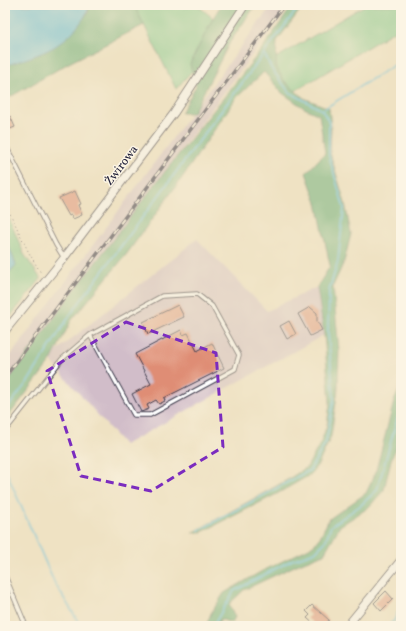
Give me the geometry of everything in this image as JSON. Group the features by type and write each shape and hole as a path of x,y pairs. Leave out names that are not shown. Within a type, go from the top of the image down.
{"street":[{"name":"Żwirowa","path":"5,331 64,258 174,113 244,5"},
{"path":"347,626 401,560"}],"lane":[{"path":"5,144 64,258"},
{"path":"5,431 62,359 90,335 162,296 197,294 212,306 239,355 235,369 150,415 134,414 90,335"},
{"path":"5,576 26,626"}],"path":[{"path":"5,203 14,218 29,253 46,280"}],"highlighted area":[{"path":"126,322 216,353 223,447 151,491 81,476 47,371"}],"shaded area":[{"path":"272,5 290,5 5,384 5,363"},
{"path":"197,239 267,311 317,287 324,335 124,445 51,361 56,351"}],"green space":[{"path":"89,5 134,5 144,25 69,63 5,100 5,66 54,47 88,13"},
{"path":"134,5 197,5 213,18 190,64 192,71 176,89"},
{"path":"221,5 256,5 230,42 193,113 181,113 196,86 190,64"},
{"path":"293,5 304,5 277,41 276,67 285,82 304,98 329,108 331,126 330,153 345,203 351,234 344,262 333,286 339,350 338,389 331,436 319,463 310,475 275,495 202,532 192,533 287,480 307,467 321,442 327,425 330,403 324,335 317,287 330,266 317,203 306,173 325,153 319,115 304,108 282,93 264,72 236,98 182,178 126,255 71,321 51,361 5,421 5,385 70,296 156,183 258,54"},
{"path":"365,5 401,5 401,27 295,91 284,81 277,68 276,58"},
{"path":"5,213 24,254 41,279 5,323 5,277 16,265 5,236"},
{"path":"401,385 401,446 396,448 391,460 384,490 368,508 340,526 324,554 244,590 229,604 235,617 232,623 220,619 218,626 206,626 211,613 224,593 262,571 309,548 318,541 329,519 366,493 375,474 394,401"}],"water":[{"path":"5,5 89,5 85,17 76,29 59,44 43,52 5,66"},
{"path":"5,236 16,265 5,277"}],"building":[{"path":"10,116 15,127 5,131 5,119"},
{"path":"75,191 81,204 78,205 82,215 73,219 71,215 69,216 59,198"},
{"path":"178,305 184,317 148,334 143,322"},
{"path":"310,307 317,313 317,321 322,330 310,336 298,314"},
{"path":"289,321 296,334 287,339 280,326"},
{"path":"181,330 183,335 188,333 197,351 212,343 224,368 164,398 165,401 159,404 156,400 147,405 149,409 141,412 132,394 151,384 135,354"},
{"path":"386,591 393,599 381,611 374,603"},
{"path":"312,605 329,620 323,626 316,626 307,618 310,615 306,611"}],"waterway":[{"path":"5,411 29,380 70,315 300,5"},
{"path":"199,530 310,470 326,442 334,399 328,333 329,291 338,261 344,208 329,156 329,122 322,110 289,92 271,68 264,53"},
{"path":"322,110 401,61"},
{"path":"213,626 234,591 292,560 315,552 325,542 331,526 361,505 377,490 401,406"},
{"path":"5,469 54,582 81,626"},
{"path":"387,626 394,621 398,612 401,610"}],"railway":[{"path":"5,377 284,5"}]}
